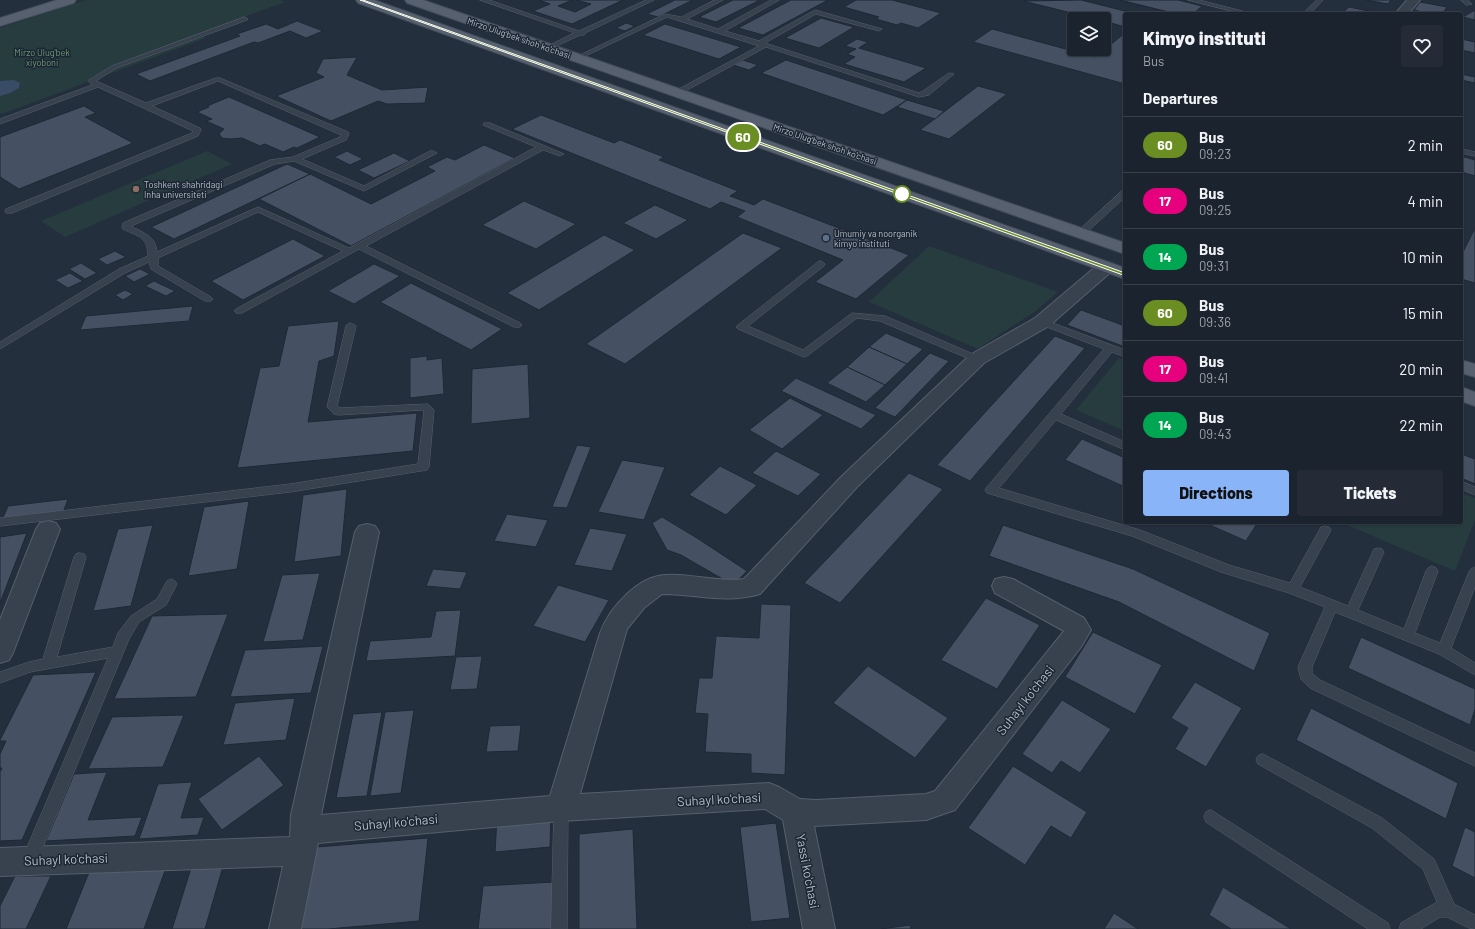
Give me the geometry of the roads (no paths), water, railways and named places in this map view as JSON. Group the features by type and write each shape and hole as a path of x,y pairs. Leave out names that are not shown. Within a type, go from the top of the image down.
{"main road":[{"path":"0,14 46,0"},
{"path":"0,22 70,0"},
{"name":"Mirzo Ulug'bek shoh ko'chasi","path":"362,0 1062,252 1116,270"},
{"name":"Mirzo Ulug'bek shoh ko'chasi","path":"413,0 1123,248"},
{"path":"1062,252 1081,233"},
{"path":"1463,367 1475,371"},
{"path":"1463,395 1475,400"}],"street":[{"path":"1403,12 1414,0"},
{"path":"561,808 616,625 650,588 658,585 729,589 743,589 750,587 849,482 977,358 1042,322 1116,270"},
{"path":"0,653 48,529"},
{"path":"285,929 303,840 306,815 367,532"},
{"name":"Suhayl ko'chasi","path":"0,862 303,840 561,808 769,796 796,812 816,813 926,807 945,801 1072,640 1078,630 1075,625 1004,586"},
{"name":"Yassi ko'chasi","path":"796,812 819,929"}],"lane":[{"path":"483,0 587,35"},
{"path":"548,48 648,0"},
{"path":"681,20 720,0"},
{"path":"719,31 776,0"},
{"path":"1192,0 1243,12"},
{"path":"1308,12 1320,0"},
{"path":"678,93 762,45 815,12 878,29"},
{"path":"577,58 667,15 919,95 926,93 951,74"},
{"path":"9,211 195,134 197,130 146,106 98,86 91,81 114,67 246,19"},
{"path":"146,106 218,79 345,134 343,138 295,159 263,165 126,225 148,239 152,244 154,267 208,299"},
{"path":"0,122 98,86"},
{"path":"487,125 560,154"},
{"path":"239,311 542,147"},
{"path":"1463,151 1475,154"},
{"path":"295,159 364,189 433,153"},
{"path":"1081,233 1123,195"},
{"path":"0,346 122,271 258,209 349,251"},
{"path":"359,246 517,325"},
{"path":"821,264 741,327 804,354 855,315 882,318 977,358"},
{"path":"1042,322 1123,353"},
{"path":"0,522 290,488 423,467 429,410 424,406 338,412 332,407 351,326"},
{"path":"1110,348 991,490 1136,533 1225,569 1293,589 1444,650 1475,670"},
{"path":"1054,415 1123,445"},
{"path":"1463,486 1475,491"},
{"path":"1293,589 1325,530"},
{"path":"1351,613 1378,552"},
{"path":"48,664 80,557"},
{"path":"1408,636 1432,571"},
{"path":"1444,650 1471,597 1475,572"},
{"path":"30,860 123,637 134,619 162,602 171,584"},
{"path":"1332,606 1305,667 1306,676 1315,684 1475,760"},
{"path":"0,678 29,667 117,651"},
{"path":"1263,760 1377,823 1429,864 1448,909"},
{"path":"559,929 561,808"},
{"path":"1211,817 1382,929"},
{"path":"1407,929 1438,909 1448,909 1475,923"}],"water":[{"path":"14,80 20,83 19,88 0,96 0,81"}],"place":[{"name":"Toshkent shahridagi Inha universiteti","path":"136,189"},
{"name":"Umumiy va noorganik kimyo instituti","path":"826,238"}],"park label":[{"name":"Mirzo Ulug'bek xiyoboni","path":"42,58"}]}
